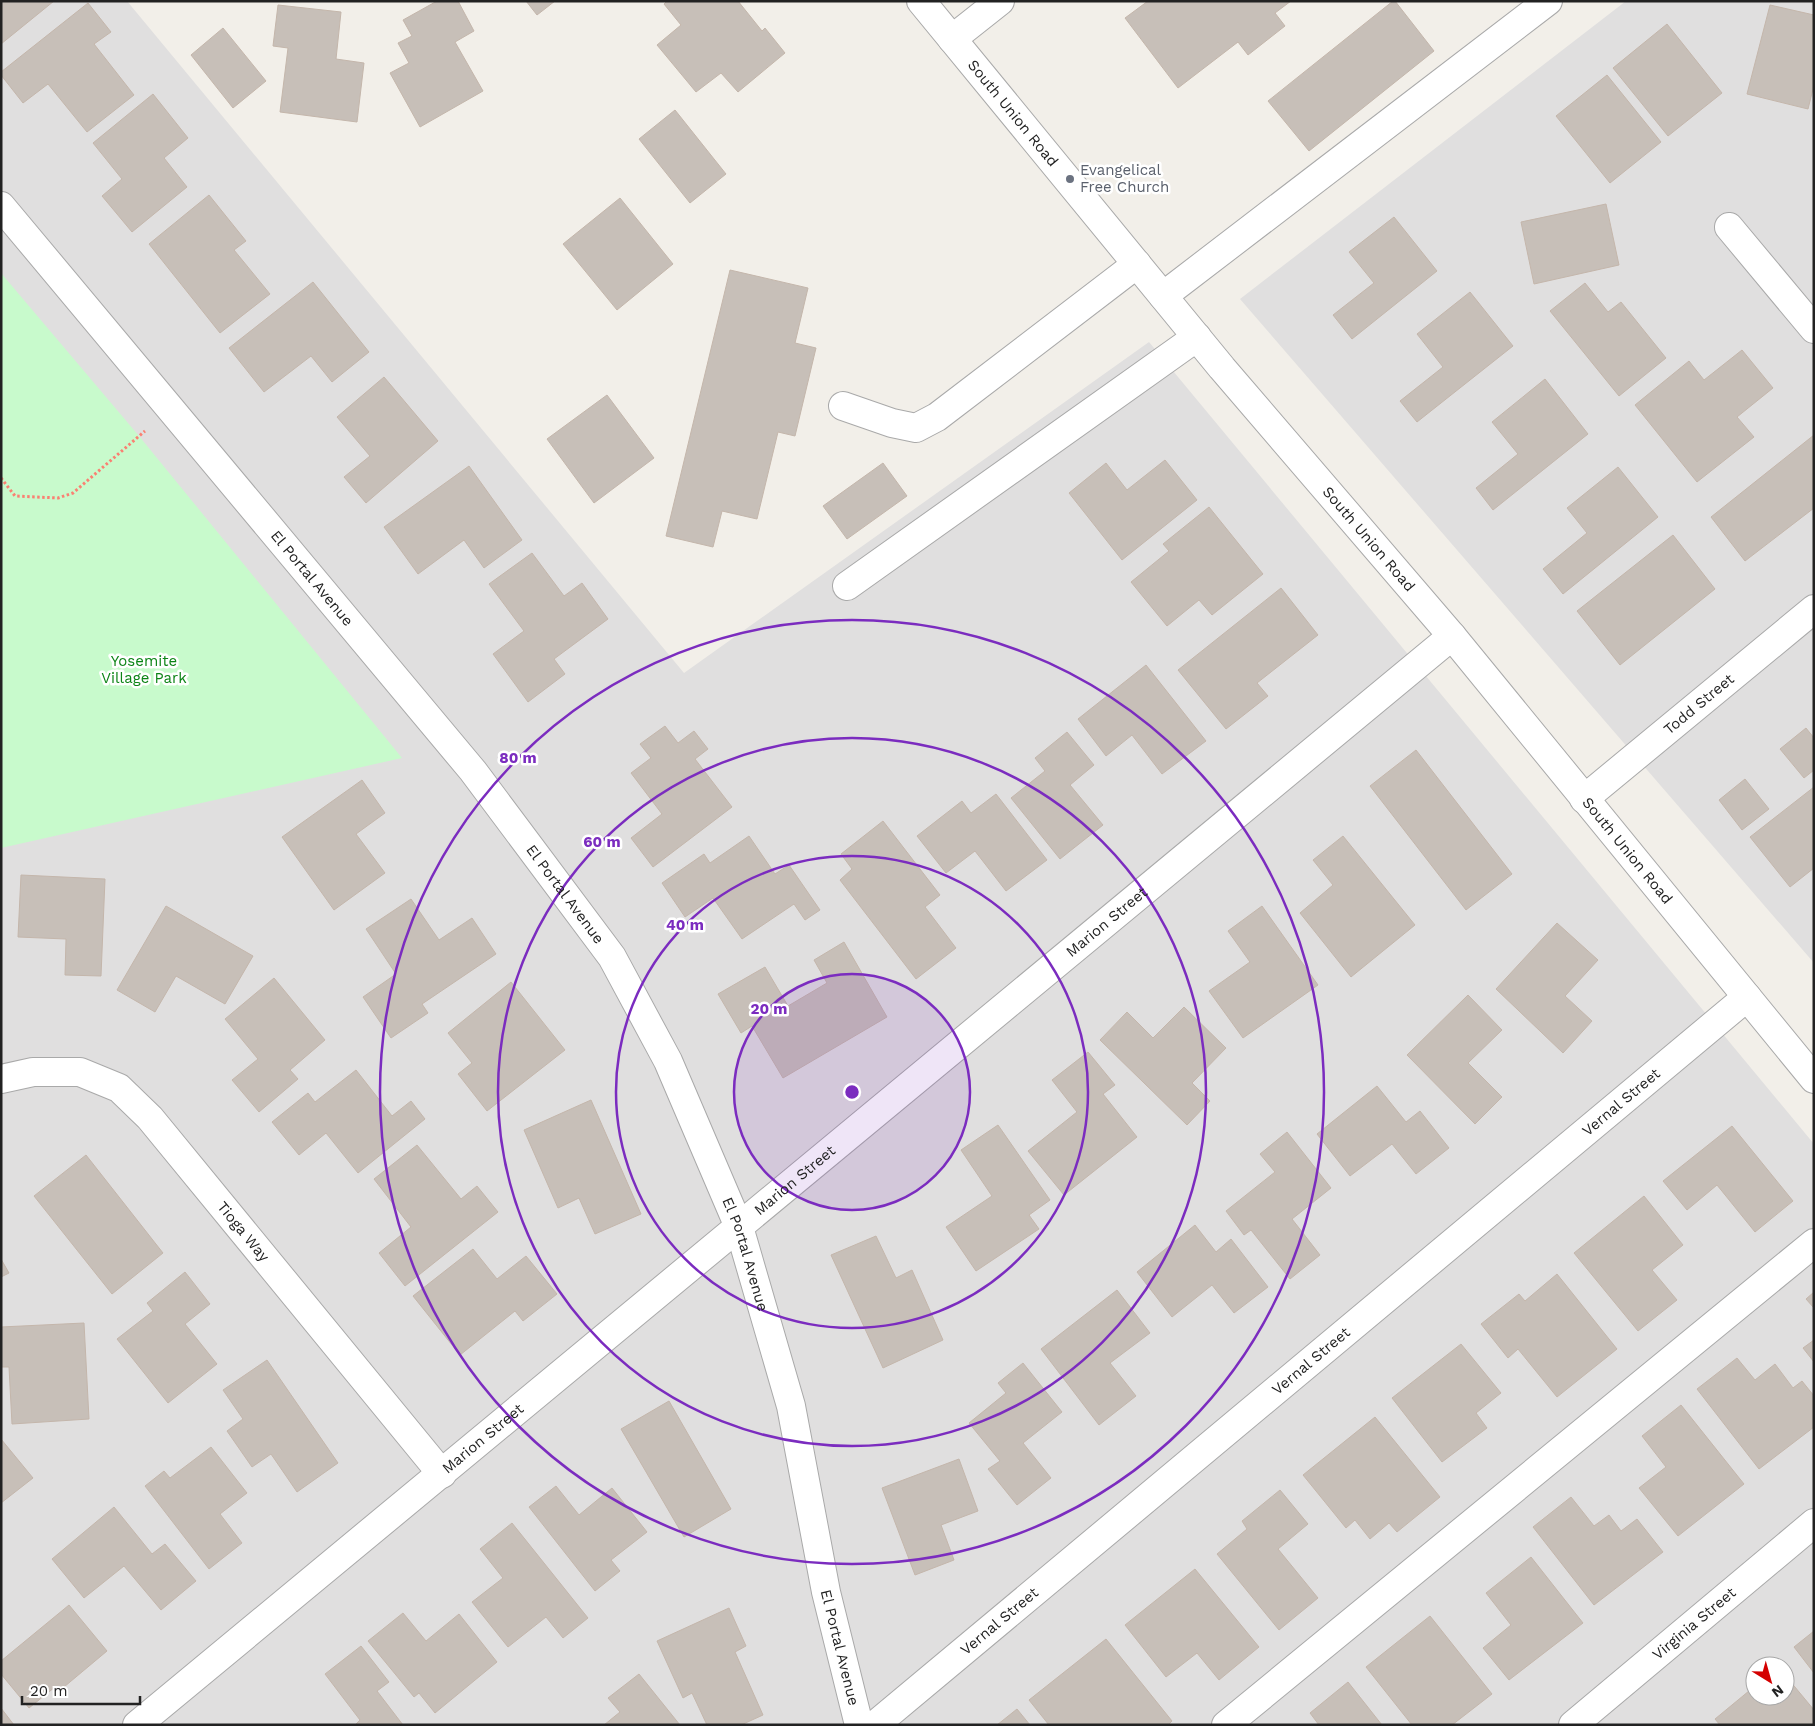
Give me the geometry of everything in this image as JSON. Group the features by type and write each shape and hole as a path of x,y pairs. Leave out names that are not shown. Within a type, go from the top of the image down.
{"street":[{"name":"South Union Road","path":"921,1 1197,337 1452,636 1814,1079"},
{"path":"952,39 1000,1"},
{"path":"1163,296 1548,1"},
{"name":"El Portal Avenue","path":"1,206 473,771 612,957 668,1061 739,1227 791,1406 826,1592 858,1725"},
{"path":"1729,227 1814,329"},
{"path":"843,406 892,423 916,428 937,417 1136,264"},
{"path":"847,586 1197,337"},
{"name":"Todd Street","path":"1584,799 1814,610"},
{"name":"Marion Street","path":"137,1725 1452,636"},
{"name":"Vernal Street","path":"875,1725 1747,998"},
{"name":"Tioga Way","path":"1,1079 33,1072 80,1072 119,1088 150,1118 442,1474"},
{"path":"1226,1725 1814,1243"},
{"name":"Virginia Street","path":"1573,1725 1814,1523"}],"path":[{"path":"1,478 15,496 58,498 73,493 170,409"}],"shaded area":[{"path":"1,1 127,1 684,673 1149,342 1814,1144 1814,1725 1,1725"},
{"path":"1626,1 1814,1 1814,963 1240,299"}],"green space":[{"name":"Yosemite Village Park","path":"1,273 139,436 402,758 1,848"}],"building":[{"path":"1,1 54,1 1,44"},
{"path":"437,1 458,1 474,31 455,42 483,91 420,127 390,73 409,63 398,43 412,36 403,20"},
{"path":"526,1 555,1 537,15"},
{"path":"667,1 738,1 762,31 765,28 785,53 738,92 721,73 696,92 657,45 681,25 664,4"},
{"path":"1148,1 1291,1 1275,13 1285,26 1248,55 1238,42 1178,88 1125,18"},
{"path":"1395,1 1434,51 1309,151 1268,101"},
{"path":"88,3 111,32 94,44 134,95 87,132 48,84 23,103 1,75 1,72"},
{"path":"278,5 341,12 336,59 364,63 357,122 280,112 288,48 273,46"},
{"path":"1770,5 1814,15 1814,85 1808,109 1747,94"},
{"path":"1667,24 1722,93 1668,136 1613,68"},
{"path":"223,28 266,81 233,108 191,55"},
{"path":"1607,75 1661,142 1610,183 1556,116"},
{"path":"153,94 188,138 164,158 187,187 132,232 102,196 122,179 93,143"},
{"path":"675,110 726,174 690,203 639,139"},
{"path":"209,195 246,241 234,250 270,294 220,333 149,244"},
{"path":"620,198 673,264 617,310 563,244"},
{"path":"1606,204 1619,265 1534,284 1521,222"},
{"path":"1394,217 1437,271 1352,339 1333,315 1374,283 1349,252"},
{"path":"730,270 808,288 795,343 816,348 795,436 778,432 757,519 722,511 713,547 666,536"},
{"path":"313,282 369,352 332,382 311,356 264,392 229,348"},
{"path":"1585,283 1608,312 1621,302 1666,358 1619,396 1550,311"},
{"path":"1470,292 1513,346 1417,422 1400,401 1443,367 1417,334"},
{"path":"1742,350 1773,388 1737,417 1754,437 1697,482 1635,405 1689,361 1704,380"},
{"path":"384,377 438,441 366,503 344,477 370,456 337,417"},
{"path":"1545,379 1588,434 1493,510 1476,488 1518,454 1492,422"},
{"path":"607,395 654,458 594,503 547,439"},
{"path":"1814,435 1814,508 1745,561 1711,517"},
{"path":"1165,460 1197,500 1122,560 1069,493 1106,463 1127,490"},
{"path":"883,463 907,496 847,539 823,506"},
{"path":"469,466 522,540 484,568 464,540 418,574 384,527"},
{"path":"1618,467 1658,517 1563,594 1543,569 1587,533 1567,508"},
{"path":"1209,507 1263,574 1212,615 1199,600 1167,626 1131,582 1169,551 1163,544"},
{"path":"1673,535 1715,589 1620,665 1577,611"},
{"path":"532,553 564,596 582,583 608,619 554,659 565,674 528,702 493,654 524,631 489,584"},
{"path":"1281,588 1318,635 1257,683 1268,696 1226,729 1178,670"},
{"path":"1146,665 1206,741 1162,774 1132,735 1106,756 1078,719"},
{"path":"665,726 678,743 694,731 708,749 695,759 732,807 653,867 631,838 662,814 631,773 651,758 640,744"},
{"path":"1806,728 1814,738 1814,770 1804,778 1780,749"},
{"path":"1067,732 1094,765 1070,785 1103,825 1060,859 1011,798 1045,771 1035,758"},
{"path":"1416,750 1512,874 1466,910 1370,786"},
{"path":"1745,779 1769,809 1742,830 1719,800"},
{"path":"362,780 385,813 356,834 385,873 334,910 282,837"},
{"path":"1814,787 1814,868 1790,887 1750,837"},
{"path":"996,794 1047,860 1006,891 975,851 946,873 917,836 962,801 971,813"},
{"path":"883,821 940,895 925,907 956,948 916,979 840,880 852,869 841,854"},
{"path":"749,836 775,874 789,865 820,910 805,920 794,904 742,939 713,898 685,917 662,883 704,854 710,863"},
{"path":"1343,836 1415,925 1351,977 1300,913 1333,885 1313,860"},
{"path":"21,875 105,879 101,976 65,975 66,939 18,937"},
{"path":"411,899 439,940 472,918 496,954 422,1004 428,1013 391,1038 363,997 396,974 366,929"},
{"path":"166,906 253,956 225,1004 176,976 155,1012 117,990"},
{"path":"1262,906 1318,985 1243,1038 1209,991 1250,962 1228,931"},
{"path":"1557,923 1598,960 1565,996 1592,1021 1563,1053 1496,989"},
{"path":"844,942 887,1017 783,1078 752,1026 741,1033 718,994 765,967 788,1006 827,983 814,960"},
{"path":"274,978 325,1040 290,1070 298,1079 259,1112 232,1080 258,1059 225,1019"},
{"path":"511,982 565,1050 487,1111 458,1074 472,1063 448,1033"},
{"path":"1468,995 1502,1030 1468,1063 1502,1097 1475,1124 1407,1055"},
{"path":"1184,1007 1226,1048 1192,1083 1210,1101 1187,1125 1100,1040 1127,1012 1153,1038"},
{"path":"1088,1052 1115,1085 1103,1094 1137,1137 1064,1195 1028,1151 1077,1112 1052,1080"},
{"path":"356,1070 392,1116 411,1101 425,1119 358,1173 326,1133 299,1155 272,1122 308,1093 315,1102"},
{"path":"1377,1086 1406,1122 1420,1111 1449,1148 1416,1174 1392,1144 1350,1176 1317,1134"},
{"path":"591,1100 641,1214 595,1234 579,1198 558,1208 524,1130"},
{"path":"998,1125 1050,1200 1029,1215 1039,1229 976,1271 946,1227 992,1196 961,1150"},
{"path":"1732,1126 1793,1201 1755,1232 1717,1185 1687,1210 1663,1181"},
{"path":"1287,1132 1331,1188 1292,1219 1320,1255 1290,1279 1251,1230 1244,1235 1226,1211 1275,1172 1260,1154"},
{"path":"417,1145 461,1199 477,1186 498,1212 405,1286 379,1253 411,1227 374,1179"},
{"path":"86,1155 163,1253 112,1294 34,1196"},
{"path":"1644,1196 1683,1245 1652,1270 1677,1300 1638,1331 1574,1253"},
{"path":"1195,1225 1216,1252 1231,1239 1268,1287 1234,1313 1212,1285 1172,1317 1137,1272"},
{"path":"876,1236 896,1278 912,1270 943,1340 883,1368 831,1255"},
{"path":"473,1249 497,1279 526,1256 557,1294 523,1321 515,1311 460,1355 413,1296"},
{"path":"1,1259 9,1273 1,1277"},
{"path":"185,1272 210,1304 185,1324 217,1364 168,1403 117,1339 153,1311 147,1303"},
{"path":"1557,1274 1617,1349 1557,1397 1518,1349 1508,1358 1481,1324 1519,1294 1525,1301"},
{"path":"1117,1290 1150,1333 1110,1363 1136,1396 1099,1425 1041,1349"},
{"path":"1814,1292 1814,1308 1806,1299"},
{"path":"84,1323 89,1419 12,1424 9,1367 1,1367 1,1327"},
{"path":"1814,1340 1814,1362 1803,1348"},
{"path":"1461,1344 1501,1393 1476,1413 1487,1428 1442,1462 1392,1398"},
{"path":"1737,1358 1755,1380 1775,1364 1793,1388 1802,1381 1814,1396 1814,1427 1759,1469 1697,1389"},
{"path":"267,1360 338,1463 297,1492 271,1454 252,1467 227,1431 243,1419 223,1390"},
{"path":"1023,1363 1062,1412 1023,1443 1051,1478 1017,1505 988,1469 1000,1461 969,1423 1006,1393 998,1383"},
{"path":"669,1401 731,1509 684,1537 621,1429"},
{"path":"1681,1405 1744,1484 1678,1536 1639,1488 1666,1467 1642,1436"},
{"path":"1375,1417 1440,1497 1397,1532 1389,1523 1370,1539 1355,1520 1346,1528 1303,1475"},
{"path":"1,1439 33,1478 1,1503"},
{"path":"211,1447 247,1493 220,1514 242,1543 209,1569 145,1486 164,1471 170,1478"},
{"path":"959,1459 978,1511 941,1525 954,1560 915,1575 882,1488"},
{"path":"556,1486 579,1515 612,1488 647,1532 611,1560 620,1571 595,1591 529,1507"},
{"path":"1280,1490 1308,1524 1278,1549 1318,1598 1279,1630 1217,1554 1247,1529 1242,1521"},
{"path":"1571,1497 1594,1526 1609,1515 1621,1531 1637,1519 1663,1552 1594,1605 1533,1527"},
{"path":"114,1507 152,1554 165,1544 196,1581 161,1610 124,1566 84,1598 52,1559"},
{"path":"512,1523 588,1618 563,1638 546,1617 508,1647 472,1602 503,1578 480,1549"},
{"path":"1531,1557 1583,1623 1509,1680 1483,1648 1511,1625 1486,1593"},
{"path":"1195,1569 1259,1647 1219,1680 1197,1653 1166,1677 1125,1625"},
{"path":"69,1605 107,1651 58,1692 55,1687 29,1708 1,1674 1,1661"},
{"path":"729,1608 746,1646 735,1652 763,1715 741,1725 707,1725 692,1693 683,1698 657,1641"},
{"path":"403,1613 426,1641 459,1614 497,1662 435,1713 419,1693 414,1697 368,1641"},
{"path":"1430,1616 1492,1694 1452,1725 1412,1725 1366,1667"},
{"path":"1814,1631 1814,1673 1794,1647"},
{"path":"1106,1639 1172,1721 1168,1725 1049,1725 1029,1700"},
{"path":"361,1646 389,1682 377,1691 403,1725 355,1725 360,1720 325,1674"},
{"path":"639,1674 680,1725 604,1725 620,1712 608,1698"},
{"path":"1348,1682 1382,1725 1319,1725 1310,1713"},
{"path":"1795,1687 1814,1710 1814,1725 1720,1725 1715,1719 1745,1694 1745,1706 1795,1706"},
{"path":"1,1708 14,1725 1,1725"},
{"path":"1017,1709 1030,1725 997,1725"}],"place":[{"name":"Evangelical Free Church","path":"1070,179"}]}
